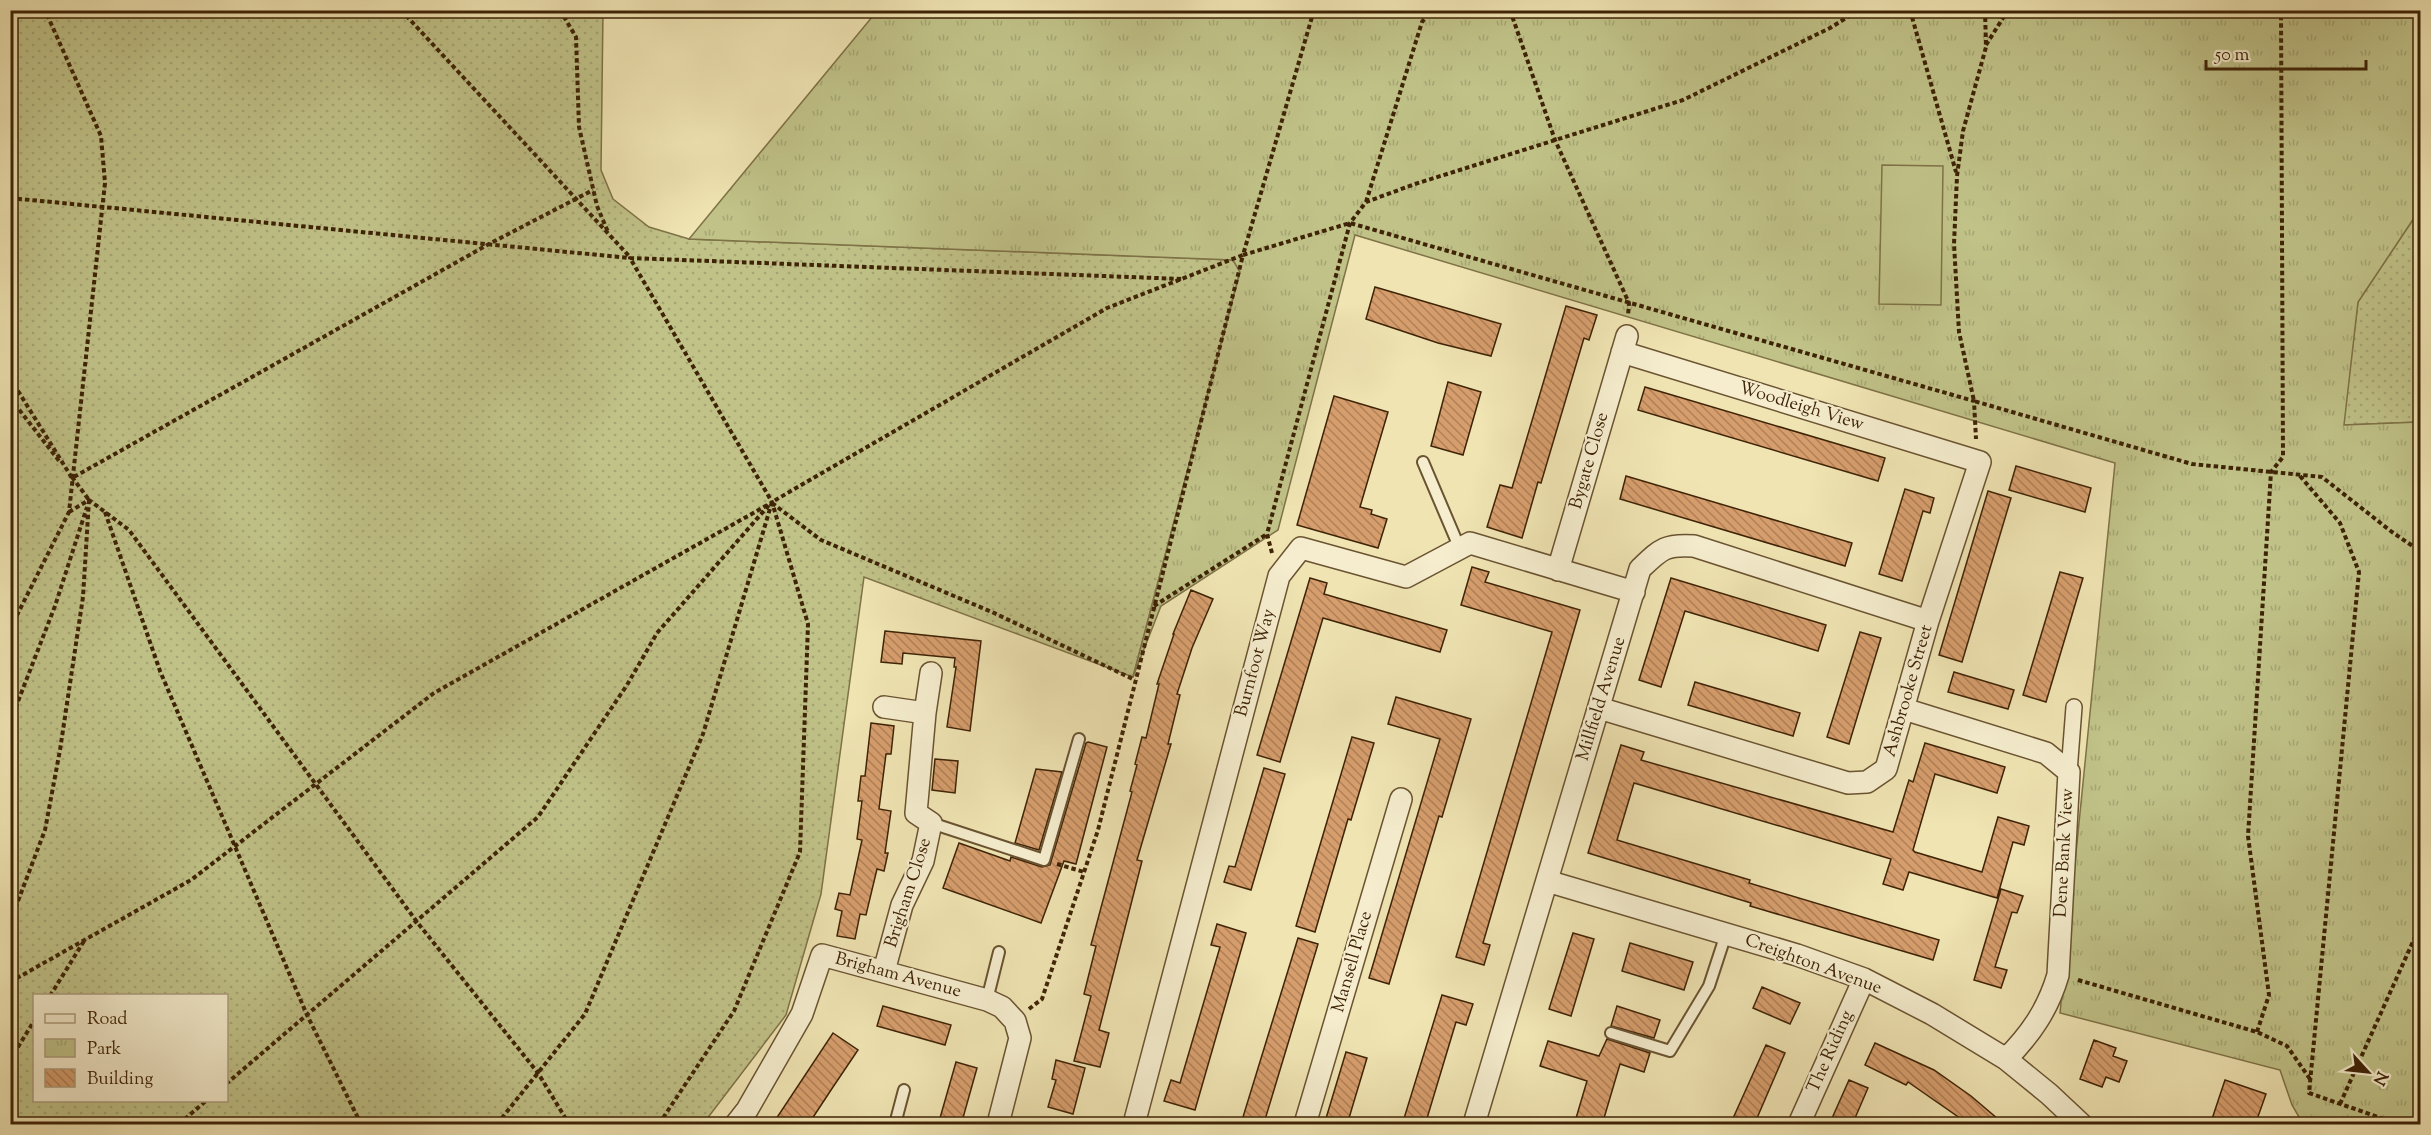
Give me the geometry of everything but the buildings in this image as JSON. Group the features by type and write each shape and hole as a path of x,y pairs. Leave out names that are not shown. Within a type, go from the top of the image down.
{"street":[{"name":"Woodleigh View","path":"1625,344 1980,462"},
{"name":"Bygate Close","path":"1558,570 1625,344"},
{"name":"Ashbrooke Street","path":"1599,708 1848,783 1867,782 1886,769 1929,621 1980,462"},
{"name":"Burnfoot Way","path":"1137,1124 1279,576 1301,548 1406,577 1470,543 1634,592"},
{"name":"Millfield Avenue","path":"1474,1125 1640,569 1656,553 1673,545 1694,546 1929,621"},
{"name":"Brigham Close","path":"884,971 902,905 923,861 931,823 916,813 931,673"},
{"path":"884,707 925,713"},
{"path":"2069,771 2074,707"},
{"name":"Dene Bank View","path":"1904,709 2046,753 2069,771 2058,975 2039,1021 2022,1044 2006,1059"},
{"name":"Mansell Place","path":"1305,1125 1401,798"},
{"name":"Creighton Avenue","path":"1547,881 1797,955 1864,979 1932,1014 2006,1059 2081,1124"},
{"name":"Brigham Avenue","path":"736,1125 802,1014 822,955 987,1000 1002,1007 1015,1021"},
{"name":"The Riding","path":"1798,1125 1864,979"},
{"path":"998,1125 1020,1038 1015,1021"}],"lane":[{"path":"1423,462 1460,549"},
{"path":"931,823 1044,860 1078,739"},
{"path":"1611,1033 1670,1051 1709,986 1726,934"},
{"path":"987,1000 999,952"},
{"path":"895,1125 904,1090"}],"path":[{"path":"10,629 69,512 105,183 101,136 45,10"},
{"path":"401,10 630,258 772,502 808,624 800,852 734,1011 659,1125"},
{"path":"560,10 576,37 579,127 597,206 610,236"},
{"path":"1015,1021 1042,999 1098,830 1243,255 1314,10"},
{"path":"1279,576 1267,534 1350,223 1366,202 1422,22 1431,10"},
{"path":"1510,10 1555,140 1629,303"},
{"path":"1366,202 1683,100 1830,28 1859,10"},
{"path":"1910,10 1957,176"},
{"path":"1985,10 1986,47"},
{"path":"1980,462 1974,401 1959,332 1954,244 1957,176 1963,131 1986,47 2008,10"},
{"path":"2257,1032 2269,995 2248,836 2271,472 2283,457 2282,10"},
{"path":"72,478 489,244 593,190"},
{"path":"10,198 630,258 1182,279"},
{"path":"10,982 191,880 434,693 772,502 1107,308 1243,255 1350,223 2192,464 2322,477 2392,532 2421,551"},
{"path":"10,378 72,478"},
{"path":"10,398 89,500 129,530 417,922 538,1074 570,1125"},
{"path":"2299,475 2340,524 2359,572 2309,1093 2398,1125"},
{"path":"69,512 89,500"},
{"path":"10,722 55,606 89,500"},
{"path":"10,922 45,830 60,750 82,597 89,500"},
{"path":"772,502 821,540 992,612 1135,680"},
{"path":"228,1082 537,817 627,685 657,633 772,502"},
{"path":"497,1125 585,1014 703,734 772,502"},
{"path":"105,512 160,671 307,1015 361,1125"},
{"path":"1154,606 1267,534"},
{"path":"1044,860 1084,872"},
{"path":"2340,1104 2421,926"},
{"path":"51,994 84,940"},
{"path":"2058,975 2257,1032 2287,1046 2310,1080"},
{"path":"10,1060 33,1023"},
{"path":"179,1125 206,1102"}],"green space":[{"path":"11,11 603,11 601,170 613,199 649,227 689,239 1233,260 1240,271 1133,677 864,577 821,894 786,1015 703,1124 11,1124"},
{"path":"877,11 2420,11 2420,209 2358,302 2344,425 2420,422 2420,1124 2303,1124 2292,1105 2280,1070 2060,1013 2115,463 1355,235 1278,530 1161,606 1133,677 1240,272 1233,260 689,239"},
{"path":"1882,165 1943,166 1941,305 1879,304"},
{"path":"2420,209 2420,422 2343,425 2358,302"}]}
